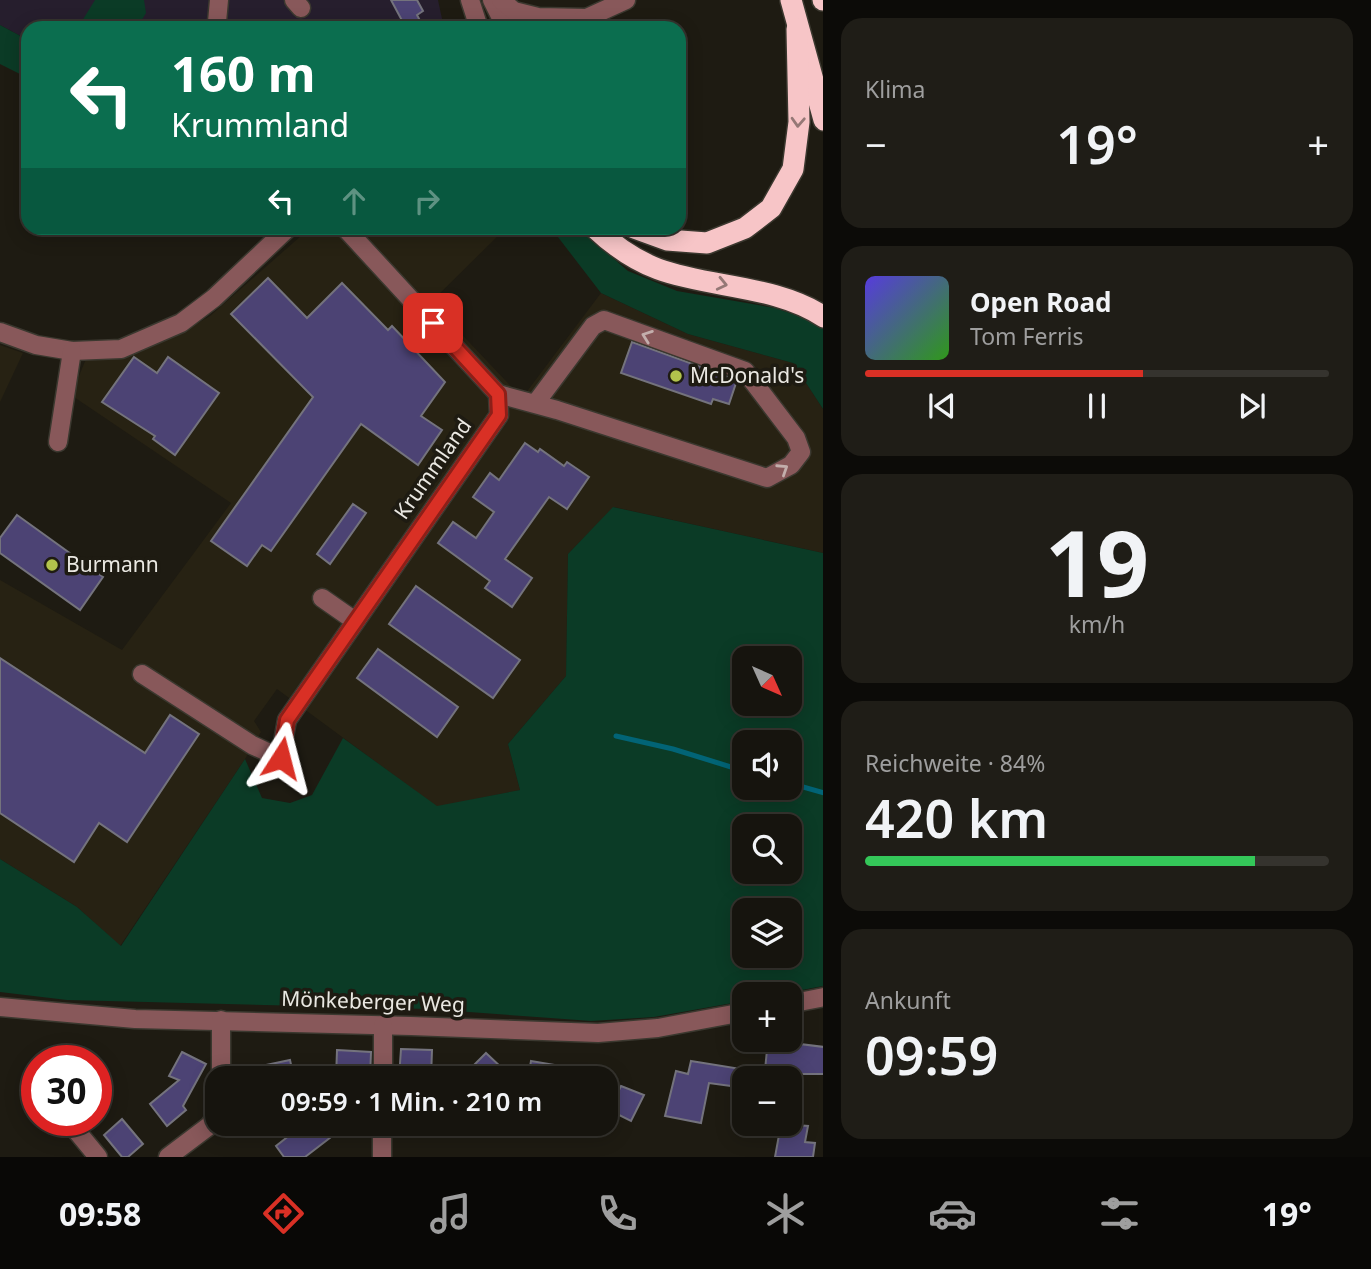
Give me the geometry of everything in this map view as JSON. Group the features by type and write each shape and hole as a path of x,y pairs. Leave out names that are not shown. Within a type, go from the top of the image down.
{"highway":[{"path":"791,0 823,120"},
{"path":"653,235 667,240 707,243 745,228 771,208 793,169 799,122 797,29"},
{"path":"603,235 617,248 658,269 774,296 823,317"}],"street":[{"path":"217,21 219,0"},
{"path":"470,0 478,21"},
{"path":"492,0 502,21"},
{"path":"501,0 514,11 538,17 588,18"},
{"path":"581,21 626,0"},
{"path":"0,332 36,345 72,351 121,349 181,323 214,298 281,235"},
{"path":"351,235 498,394 768,478 791,465 801,452 796,438 745,371 604,320 593,326 535,404"},
{"path":"58,442 72,351"},
{"name":"Krummland","path":"142,674 252,745 281,758 287,720 499,415 498,394"},
{"path":"322,598 355,621"},
{"path":"802,1002 823,998"},
{"name":"Mönkeberger Weg","path":"0,1007 102,1017 598,1033 658,1028 732,1014"},
{"path":"221,1020 221,1066"},
{"path":"383,1025 383,1066"},
{"path":"168,1157 205,1129"},
{"path":"81,1136 97,1157"},
{"path":"382,1136 382,1157"}],"shaded area":[{"path":"0,0 438,0 442,21 21,21 21,36 0,25"},
{"path":"302,235 499,235 431,302 522,398 601,293 688,334 793,363 823,409 823,553 614,507 568,554 566,676 508,744 520,790 437,807 277,689 254,721 261,732 245,759 120,946 77,907 0,859 0,580 122,650 231,503 71,395 86,359 116,358 173,337 210,316"},
{"path":"0,345 23,353 0,402"}],"green space":[{"path":"95,0 144,0 146,13 141,21 82,21"},
{"path":"0,25 21,36 21,74 0,64"},
{"path":"556,235 586,235 628,271 677,291 775,308 813,321 823,328 823,409 793,363 688,334 601,293"},
{"path":"613,507 823,553 823,986 802,990 802,982 732,982 732,1003 654,1017 591,1021 428,1009 67,1000 0,992 0,859 77,907 121,946 245,759 262,798 290,803 312,795 343,738 437,806 520,790 508,744 566,676 568,554"}],"building":[{"path":"391,0 417,0 423,11 417,15 420,21 402,21"},
{"path":"268,278 307,318 342,283 388,330 392,326 445,382 421,416 442,430 418,465 361,424 271,551 262,545 247,566 211,541 313,397 231,314"},
{"path":"632,342 737,380 729,404 713,399 711,404 621,373"},
{"path":"134,357 157,373 168,357 219,393 175,455 153,439 155,436 102,402"},
{"path":"525,443 538,452 540,449 564,466 567,462 589,477 567,509 549,497 505,559 532,578 512,607 485,588 490,581 438,543 453,522 476,538 494,512 473,497 490,473 499,480"},
{"path":"353,504 366,513 330,564 317,554"},
{"name":"Burmann","path":"17,515 103,577 80,610 0,553 0,538"},
{"path":"416,586 520,660 493,698 389,624"},
{"path":"378,649 458,707 437,737 357,678"},
{"path":"0,658 145,753 170,715 199,734 127,842 99,823 74,862 0,813"},
{"path":"802,1044 823,1047 823,1074 802,1074 802,1066 765,1066 767,1052 802,1052"},
{"path":"401,1049 432,1050 431,1066 400,1066"},
{"path":"337,1050 371,1052 370,1066 336,1066"},
{"path":"182,1052 206,1064 183,1106 186,1110 167,1126 150,1104 179,1080 169,1076"},
{"path":"486,1053 500,1066 473,1066"},
{"path":"290,1060 291,1066 262,1066"},
{"path":"531,1061 555,1065 555,1066 530,1066"},
{"path":"691,1061 732,1068 732,1086 709,1083 701,1123 665,1116 676,1071 688,1074"},
{"path":"621,1086 644,1095 631,1121 618,1114 618,1092"},
{"path":"122,1119 143,1144 128,1157 122,1157 105,1136 112,1136 112,1128"},
{"path":"802,1126 808,1126 805,1142 815,1143 813,1157 775,1157 779,1136 802,1136"},
{"path":"289,1136 332,1136 305,1157 284,1157 276,1146"}],"waterway":[{"path":"616,736 673,749 732,767"},
{"path":"802,787 823,793"}],"place":[{"name":"McDonald's","path":"676,376"},
{"name":"Burmann","path":"52,565"}],"route":[{"path":"281,758 287,720 499,415 498,394 433,323"}]}
